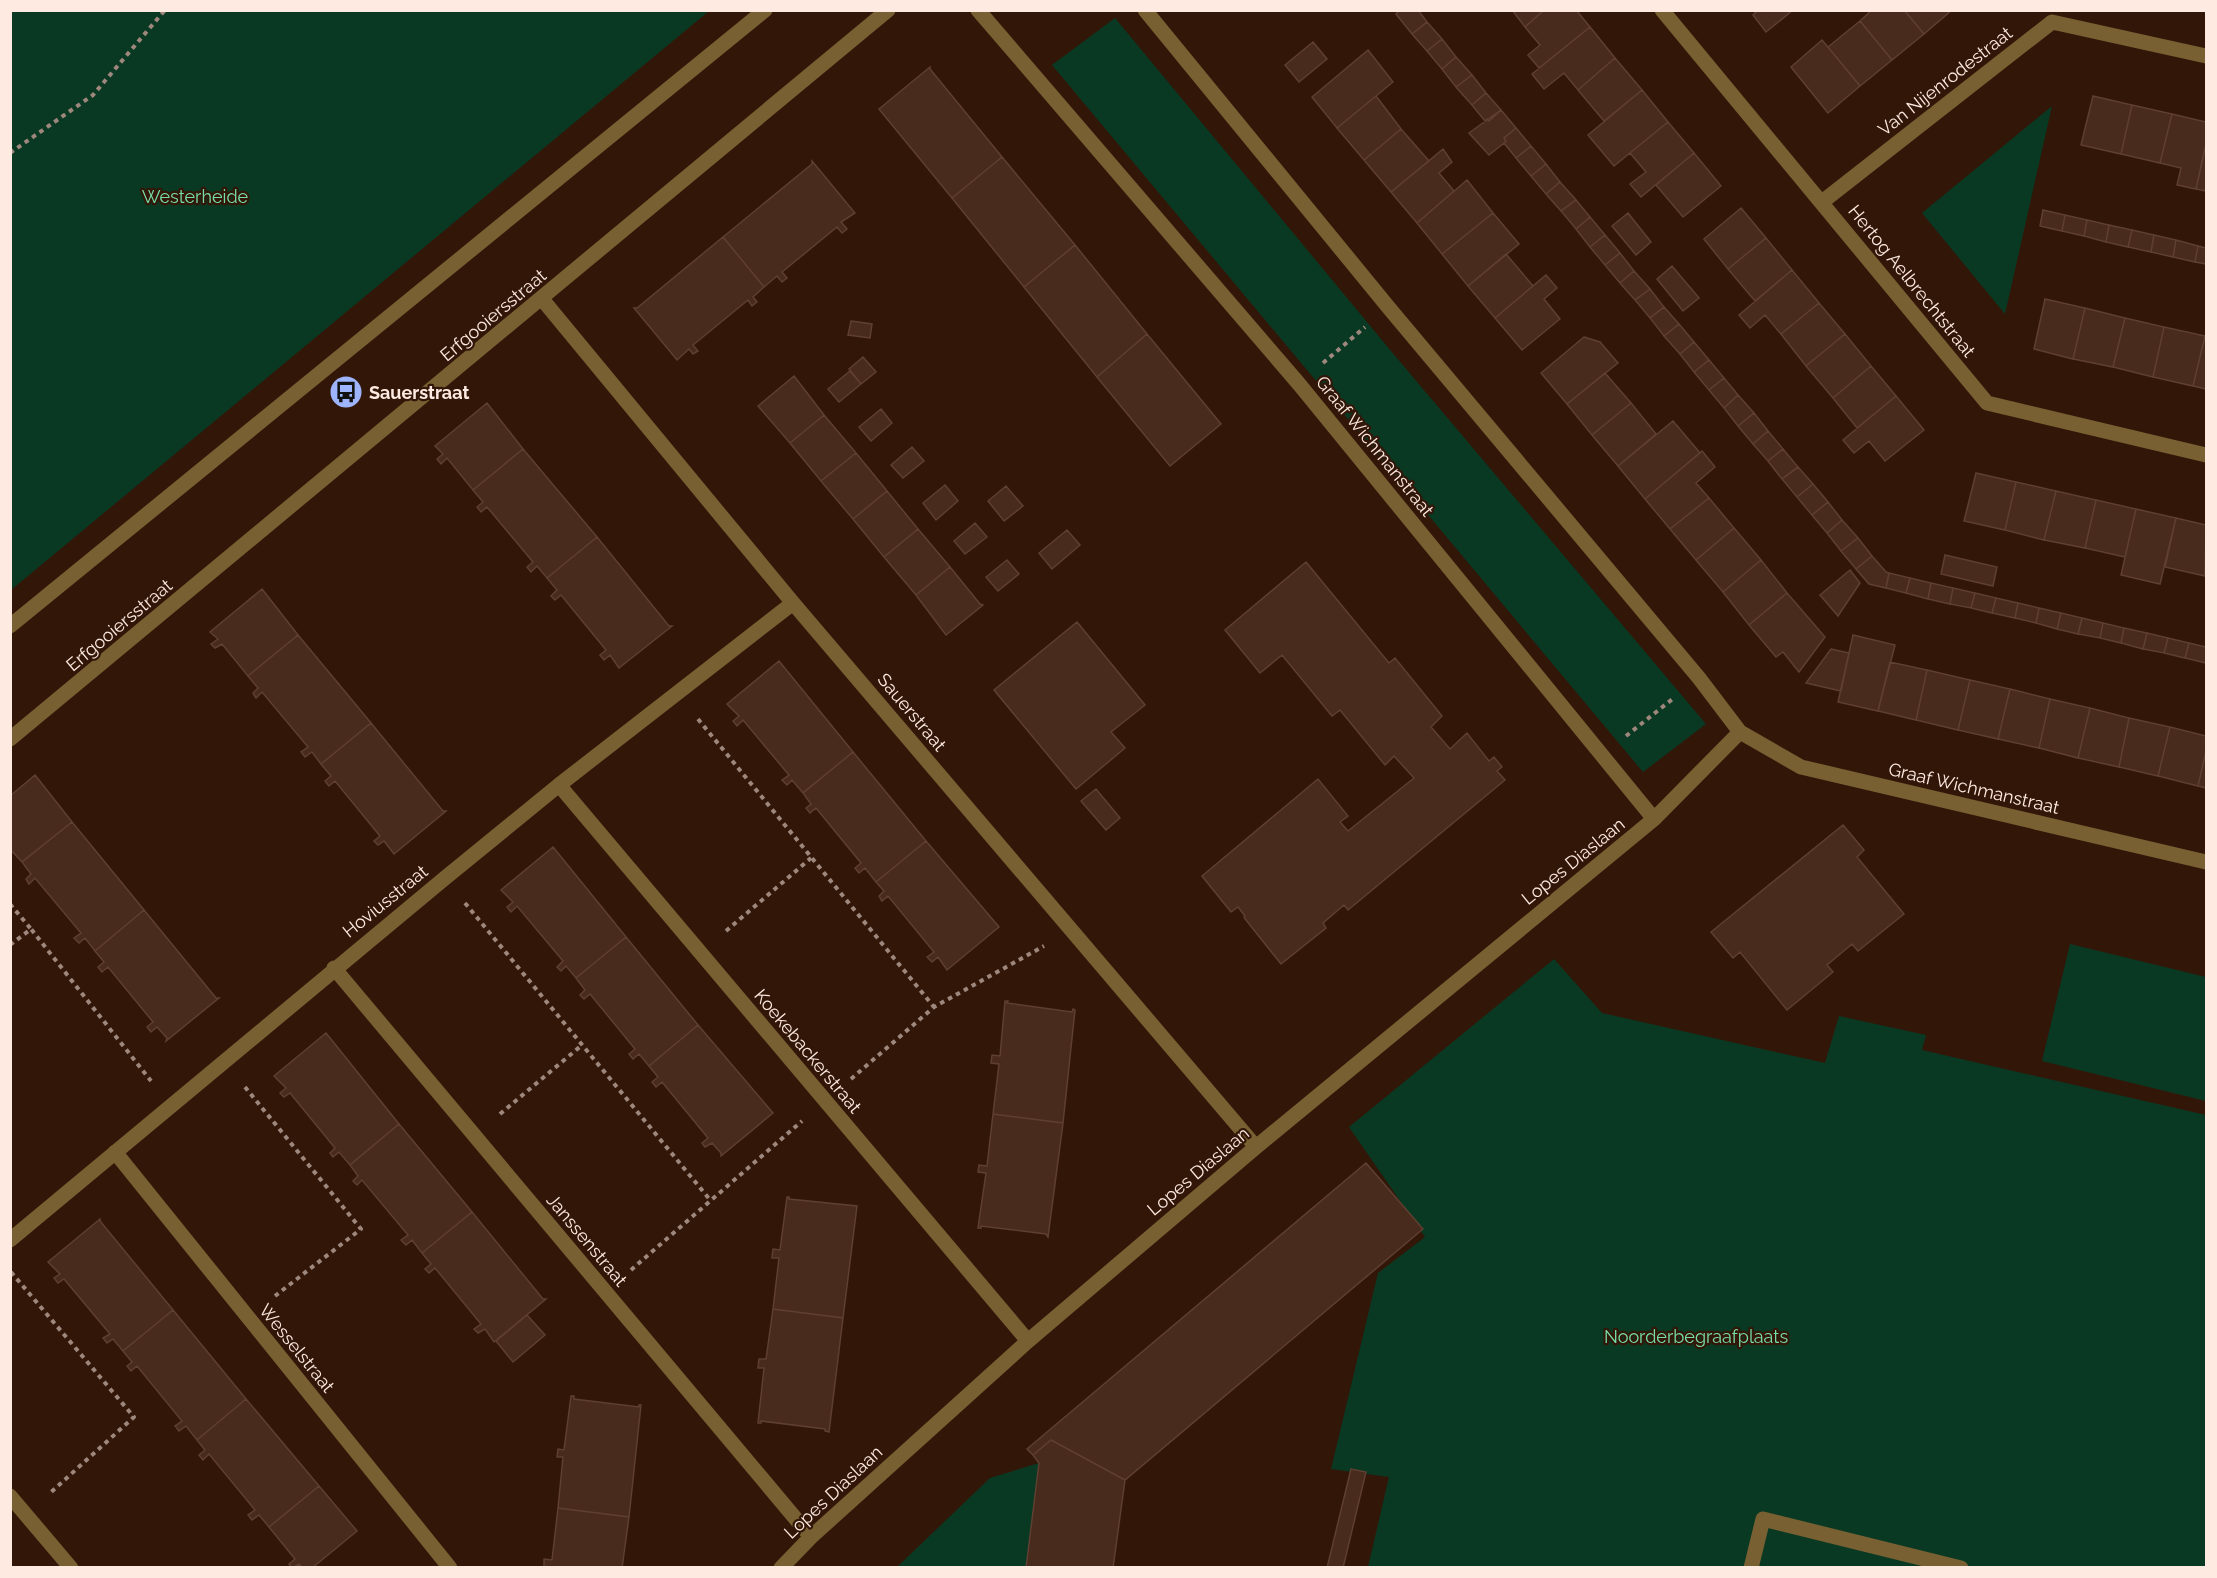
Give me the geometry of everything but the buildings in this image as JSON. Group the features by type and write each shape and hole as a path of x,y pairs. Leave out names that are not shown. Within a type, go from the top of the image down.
{"street":[{"path":"10,626 765,10"},
{"name":"Erfgooiersstraat","path":"10,740 888,10"},
{"name":"Graaf Wichmanstraat","path":"978,10 1299,384 1654,819"},
{"name":"Graaf Wichmanstraat","path":"1145,10 1389,308 1699,678 1740,732 1802,767 2206,862"},
{"name":"Hertog Aelbrechtstraat","path":"1662,10 1987,403 2206,455"},
{"name":"Van Nijenrodestraat","path":"1822,202 2052,22 2206,56"},
{"name":"Sauerstraat","path":"542,299 793,603 1256,1147"},
{"name":"Hoviusstraat","path":"10,1240 334,968 559,785 793,603"},
{"path":"1654,819 1740,732"},
{"name":"Koekebackerstraat","path":"559,785 1028,1341"},
{"name":"Lopes Diaslaan","path":"781,1568 811,1537 1028,1341 1256,1147 1654,819"},
{"name":"Janssenstraat","path":"334,968 811,1537"},
{"name":"Wesselstraat","path":"115,1152 450,1568"},
{"path":"10,1496 71,1568"},
{"path":"1751,1568 1763,1519 1961,1568"}],"path":[{"path":"10,153 93,95 165,10"},
{"path":"1299,384 1389,308"},
{"path":"1602,755 1699,678"},
{"path":"676,693 934,1007"},
{"path":"700,953 811,858"},
{"path":"445,878 711,1201"},
{"path":"10,904 170,1106"},
{"path":"10,945 31,929"},
{"path":"474,1136 582,1045"},
{"path":"224,1061 361,1229 248,1317"},
{"path":"10,1271 134,1417 27,1514"}],"green space":[{"name":"Westerheide","path":"11,10 709,10 709,11 11,590"},
{"path":"1115,18 1396,357 1706,724 1643,772 1052,65"},
{"path":"2052,106 2005,314 1922,213"},
{"path":"2070,944 2206,977 2206,1101 2042,1061"},
{"name":"Noorderbegraafplaats","path":"1554,959 1602,1013 1825,1063 1839,1016 1926,1035 1922,1050 2206,1115 2206,1567 1368,1567 1389,1477 1331,1469 1378,1273 1425,1237 1349,1127"},
{"path":"1039,1463 1026,1567 896,1568 990,1478"}],"place":[{"name":"Sauerstraat","path":"346,392"}]}
